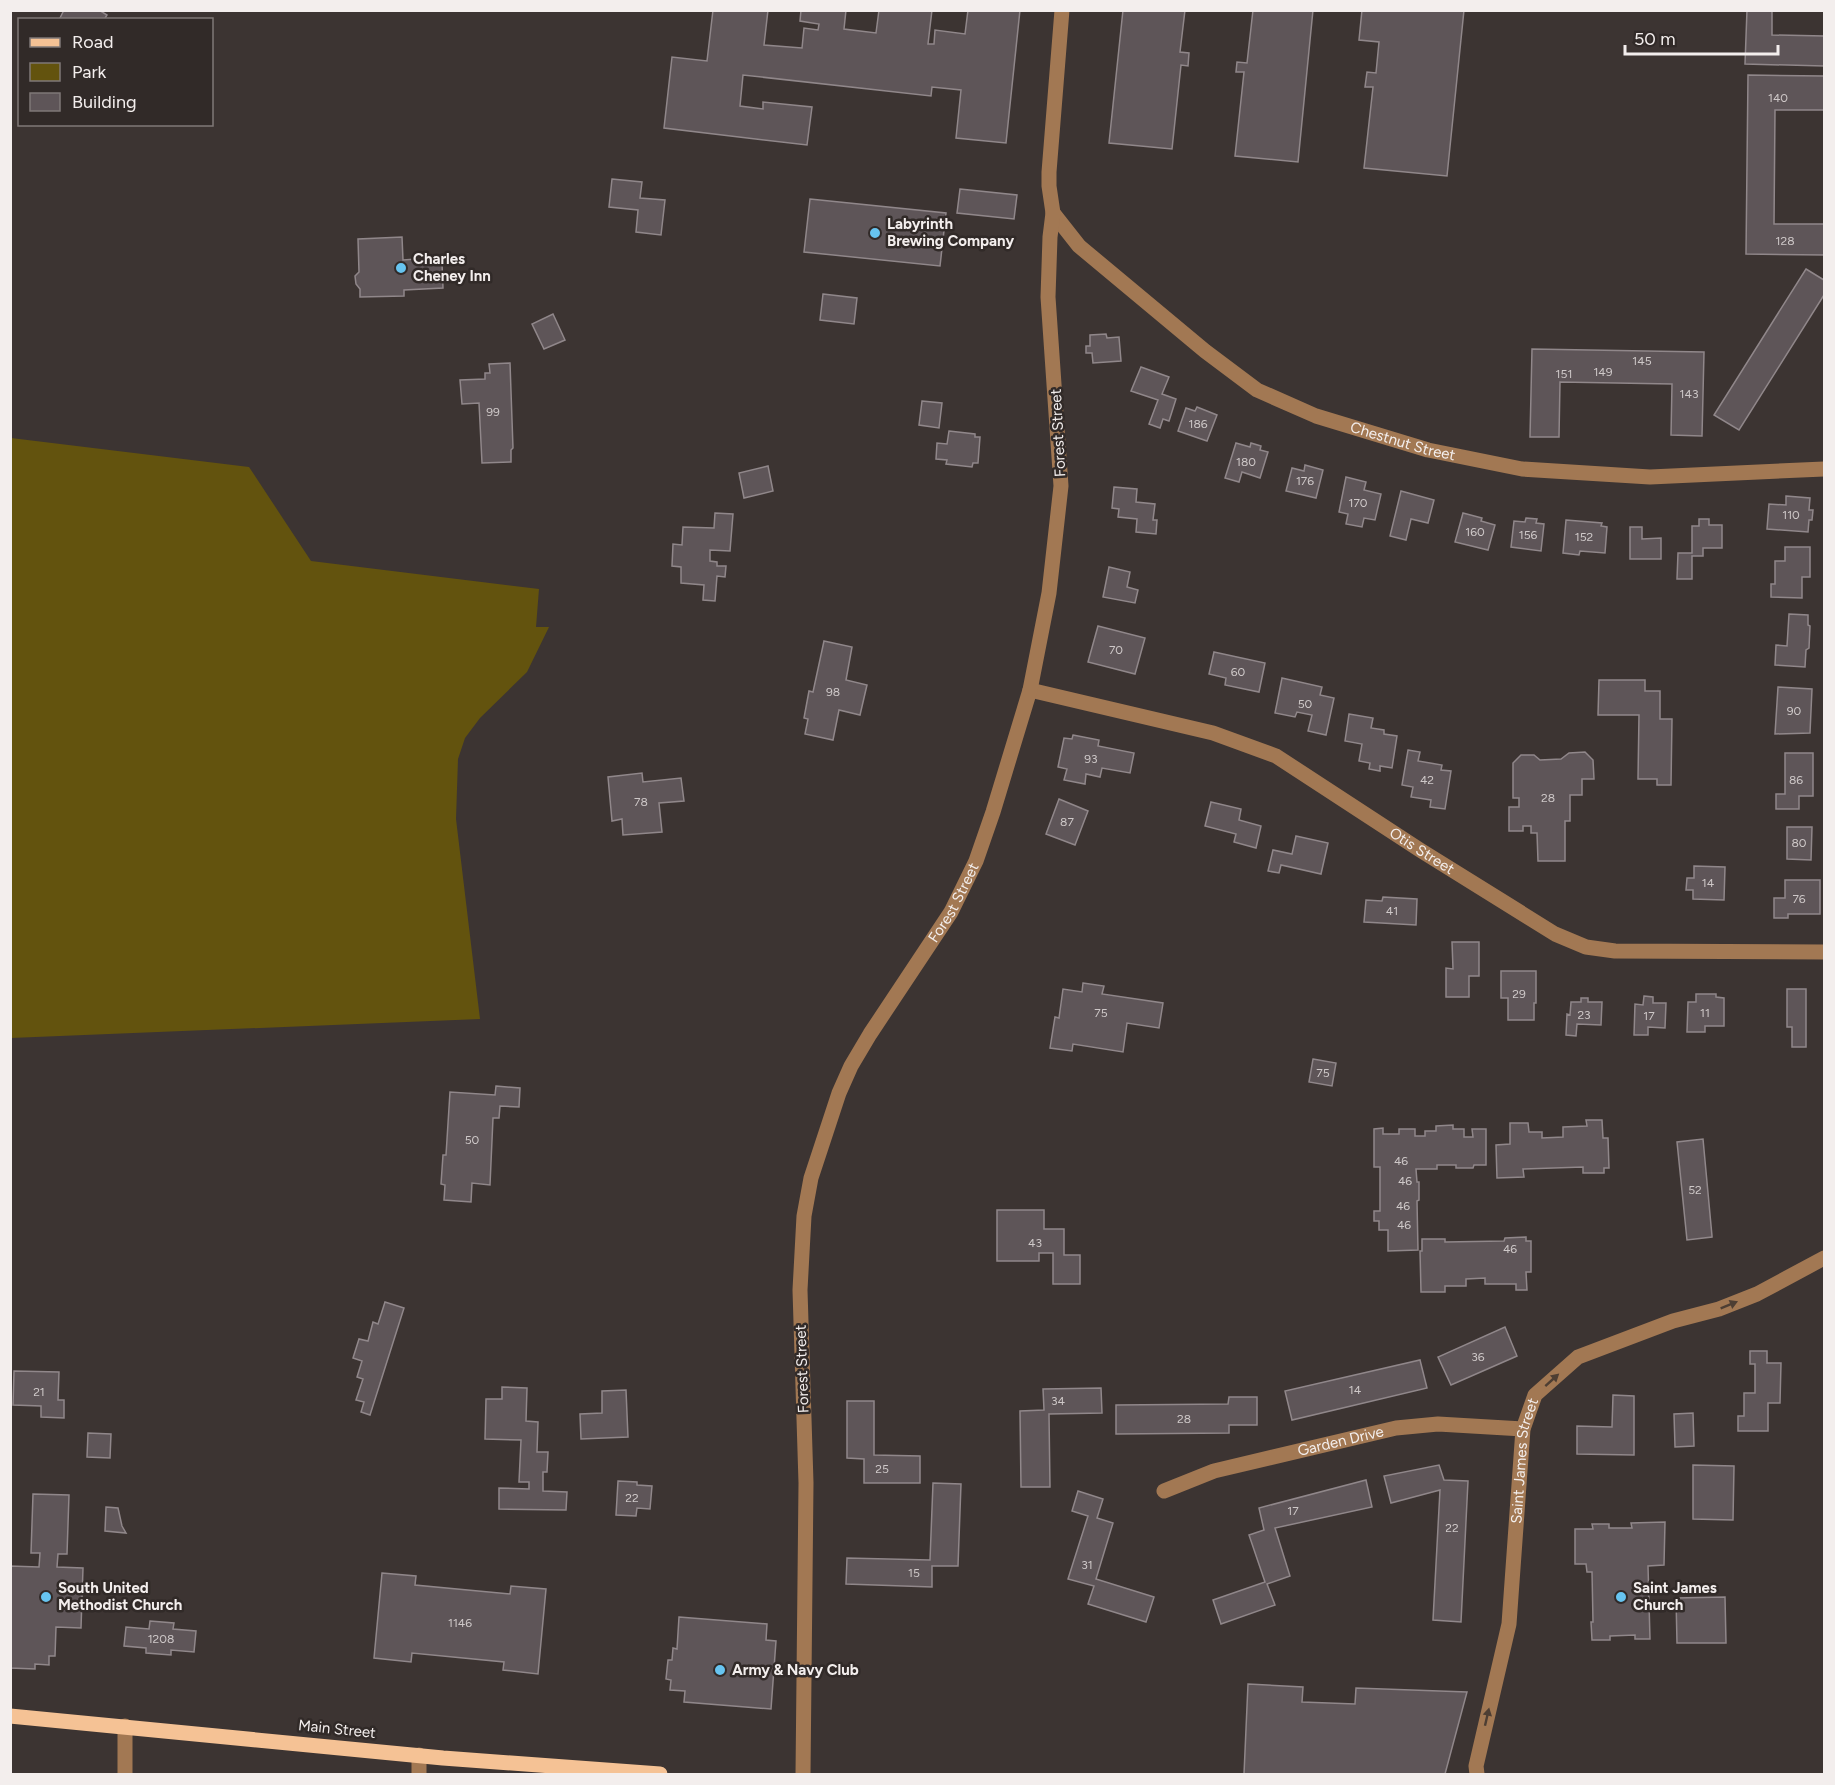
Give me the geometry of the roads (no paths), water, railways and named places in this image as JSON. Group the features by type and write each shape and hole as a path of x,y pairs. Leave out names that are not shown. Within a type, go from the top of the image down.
{"main road":[{"name":"Main Street","path":"10,1716 419,1755 658,1774"}],"street":[{"name":"Forest Street","path":"803,1774 806,1483 800,1290 804,1216 812,1178 839,1093 851,1066 951,912 976,861 1030,690 1049,592 1061,486 1048,297 1053,213 1049,171 1062,10"},
{"name":"Chestnut Street","path":"1053,213 1079,246 1205,351 1257,390 1316,416 1428,450 1521,469 1650,477 1824,469"},
{"name":"Otis Street","path":"1030,690 1213,733 1276,756 1555,934 1586,947 1615,951 1824,952"},
{"name":"Saint James Street","path":"1477,1774 1476,1766 1509,1624 1523,1429 1535,1395 1578,1357 1673,1321 1719,1309 1757,1294 1824,1257"},
{"name":"Garden Drive","path":"1164,1491 1214,1471 1396,1428 1438,1424 1523,1429"},
{"path":"125,1726 125,1774"},
{"path":"418,1774 419,1755"}],"place":[{"name":"Labyrinth Brewing Company","path":"875,233"},
{"name":"Charles Cheney Inn","path":"401,268"},
{"name":"South United Methodist Church","path":"46,1597"},
{"name":"Saint James Church","path":"1621,1597"},
{"name":"Army & Navy Club","path":"720,1670"}]}
